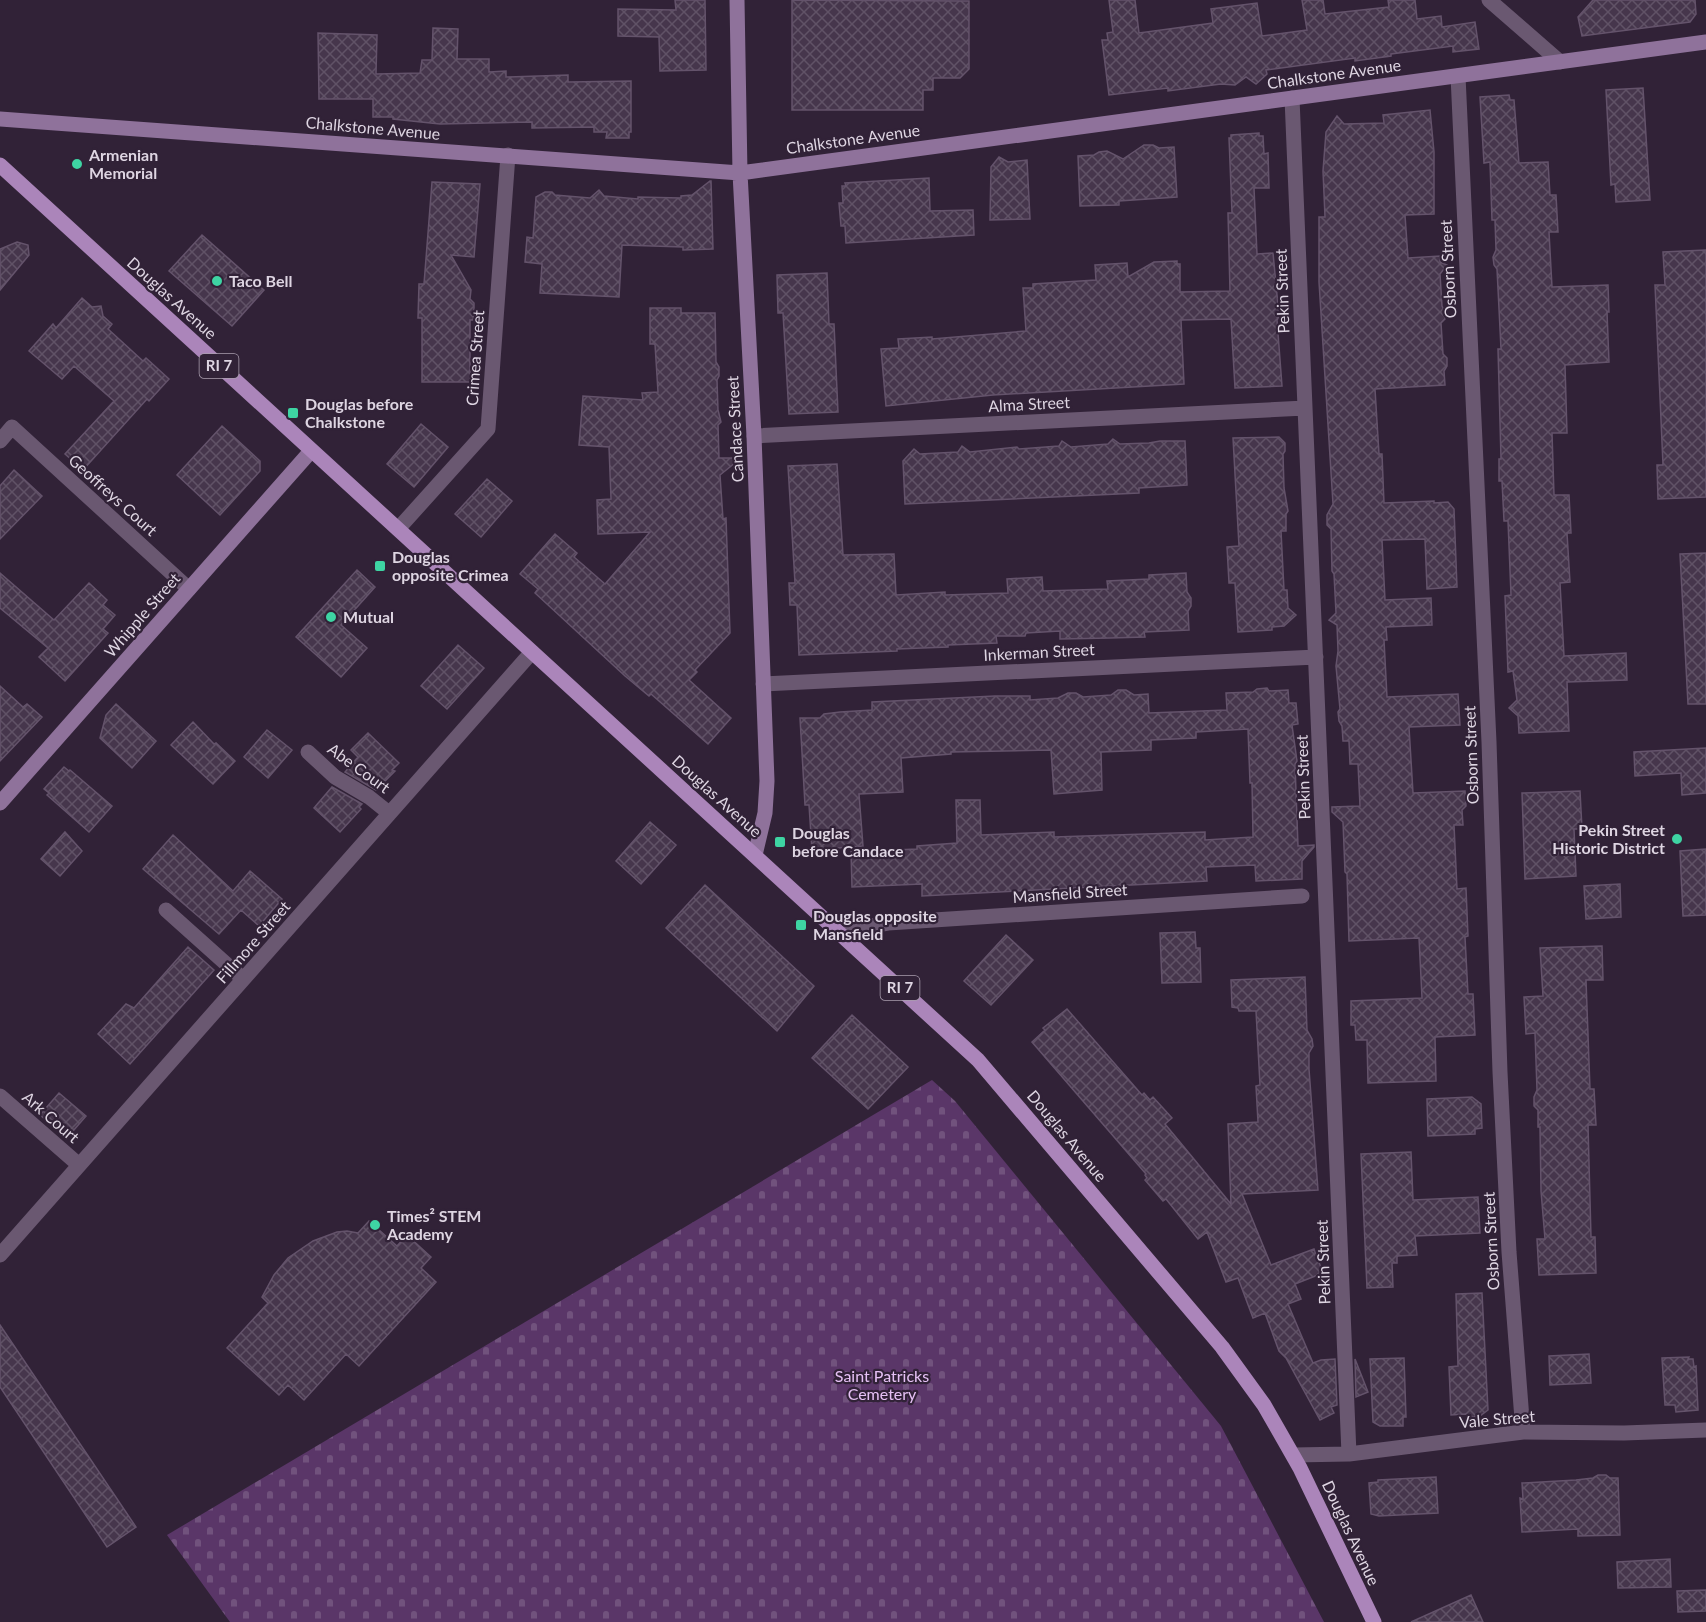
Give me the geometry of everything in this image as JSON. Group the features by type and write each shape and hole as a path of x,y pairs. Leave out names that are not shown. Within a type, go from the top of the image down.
{"main road":[{"name":"Candace Street","path":"737,0 740,173 754,436 767,795 755,855"},
{"name":"Chalkstone Avenue","path":"0,118 740,173 1706,42"},
{"name":"Douglas Avenue","path":"0,165 962,1044 994,1078 1222,1347 1264,1404 1293,1455 1374,1622"},
{"name":"Whipple Street","path":"0,803 311,450"}],"street":[{"path":"1489,0 1560,62"},
{"name":"Osborn Street","path":"1458,76 1488,730 1500,1072 1509,1252 1523,1432"},
{"name":"Pekin Street","path":"1292,98 1349,1454"},
{"name":"Crimea Street","path":"398,529 488,429 508,155"},
{"name":"Alma Street","path":"754,436 1305,408"},
{"name":"Geoffreys Court","path":"0,441 12,427 189,589"},
{"name":"Fillmore Street","path":"0,1255 532,652"},
{"name":"Inkerman Street","path":"764,684 1316,657"},
{"name":"Abe Court","path":"308,752 341,781 369,797 389,813"},
{"name":"Mansfield Street","path":"842,935 871,926 895,922 1302,896"},
{"path":"166,910 243,979"},
{"name":"Ark Court","path":"0,1096 79,1165"},
{"name":"Vale Street","path":"1293,1455 1349,1454 1523,1432 1624,1433 1706,1430"}],"green space":[{"name":"Saint Patricks Cemetery","path":"932,1080 955,1101 1221,1426 1324,1622 230,1622 167,1535"}],"building":[{"path":"675,0 705,0 706,70 660,71 659,37 618,36 618,9 676,10"},
{"path":"792,0 969,1 969,69 960,78 933,78 933,90 923,90 923,110 792,110"},
{"path":"1109,0 1135,0 1139,33 1213,23 1211,9 1257,3 1262,36 1307,30 1302,0 1323,0 1325,14 1389,7 1388,0 1415,0 1417,19 1441,16 1442,27 1475,22 1479,49 1453,52 1453,46 1355,61 1355,58 1266,70 1267,74 1256,84 1246,77 1235,85 1221,84 1168,91 1168,88 1109,95 1102,40 1108,40 1107,33 1113,32"},
{"path":"1593,0 1695,0 1696,14 1690,22 1582,36 1578,17"},
{"path":"433,28 458,29 457,59 489,59 489,72 506,71 506,77 568,75 568,82 631,81 629,138 606,138 607,132 594,132 594,127 532,128 532,122 440,124 393,119 393,117 373,117 373,99 319,99 318,33 377,35 376,74 420,73 422,60 432,60"},
{"path":"1643,88 1650,200 1616,202 1615,184 1611,185 1606,90"},
{"path":"1509,95 1510,100 1514,100 1519,163 1548,162 1550,195 1556,195 1558,232 1549,232 1552,287 1608,285 1609,362 1565,365 1567,433 1552,433 1554,495 1569,495 1571,533 1567,533 1570,582 1560,583 1564,656 1626,653 1627,680 1567,682 1569,731 1519,733 1518,716 1509,708 1517,700 1513,671 1508,672 1505,596 1511,595 1508,521 1504,521 1502,481 1499,481 1499,459 1501,459 1498,349 1501,349 1497,269 1493,257 1496,250 1495,220 1492,220 1490,162 1484,163 1480,97"},
{"path":"1430,110 1434,152 1434,214 1405,215 1408,258 1440,256 1440,262 1447,265 1440,274 1445,319 1441,323 1443,354 1447,358 1444,371 1445,385 1375,389 1379,454 1382,454 1384,503 1448,502 1454,509 1457,587 1427,589 1425,539 1382,540 1385,600 1431,598 1432,625 1386,627 1387,640 1384,640 1387,697 1458,694 1460,725 1409,727 1413,793 1465,791 1466,806 1462,810 1463,825 1454,825 1457,889 1466,888 1468,936 1465,937 1468,994 1473,994 1475,1035 1435,1037 1436,1081 1368,1083 1367,1040 1356,1040 1355,1025 1351,1025 1351,1001 1422,998 1419,938 1349,941 1343,822 1332,812 1332,807 1360,806 1358,764 1350,764 1349,741 1343,741 1342,726 1339,721 1336,666 1337,625 1329,620 1336,613 1331,529 1327,525 1327,515 1333,504 1319,282 1319,217 1325,217 1323,171 1326,132 1337,116 1344,124 1384,123 1383,115"},
{"path":"1259,133 1259,136 1263,136 1264,154 1268,153 1269,188 1254,188 1257,254 1273,253 1282,386 1235,388 1231,319 1181,320 1184,384 993,395 886,406 881,349 899,348 898,339 932,337 932,339 1026,331 1023,288 1033,288 1033,284 1096,280 1095,265 1127,263 1128,277 1154,262 1177,261 1177,264 1180,264 1180,292 1230,291 1228,213 1232,213 1229,138 1231,135"},
{"path":"1144,145 1159,148 1174,147 1177,197 1119,201 1119,205 1080,206 1078,156 1107,151 1123,159"},
{"path":"999,157 1008,162 1027,160 1030,219 990,220 991,167"},
{"path":"929,178 930,211 973,210 974,235 846,243 845,226 841,226 839,203 843,203 842,186 846,186 845,183"},
{"path":"710,181 713,249 683,250 683,247 622,245 619,297 540,293 542,264 525,262 527,237 533,238 536,197 545,192 552,192 555,195 590,198 599,190 604,196 638,199 638,197 681,198 681,196 692,195"},
{"path":"432,182 480,184 474,257 451,255 471,290 470,299 474,303 474,320 470,320 470,382 422,382 422,318 418,318 419,284 424,284"},
{"name":"Taco Bell","path":"202,235 264,290 232,326 169,271"},
{"path":"17,242 28,245 29,255 0,290 0,249"},
{"path":"1706,250 1706,497 1658,499 1657,465 1663,465 1655,285 1665,285 1663,252"},
{"path":"827,273 829,324 834,324 838,412 789,414 783,313 778,313 777,275"},
{"path":"82,298 92,307 101,306 103,316 112,324 108,329 143,361 146,358 169,379 149,401 147,399 83,470 65,454 114,401 74,366 62,379 29,351 53,324 56,328"},
{"path":"650,308 681,308 681,313 715,313 716,362 719,367 718,410 721,422 718,425 719,458 741,458 720,475 723,519 726,518 730,633 695,670 697,672 689,680 731,718 708,744 651,694 649,696 625,676 535,593 538,589 520,574 555,534 577,553 574,557 605,584 650,532 598,534 597,500 611,499 609,447 579,445 583,396 643,400 642,393 658,392 655,344 650,344"},
{"path":"421,424 448,447 414,487 387,464"},
{"path":"222,426 260,461 260,471 220,515 177,475"},
{"path":"1279,437 1285,443 1284,488 1288,511 1286,531 1281,531 1284,590 1287,590 1288,608 1296,615 1284,626 1272,627 1272,630 1238,632 1235,583 1229,583 1227,547 1239,546 1233,438"},
{"path":"1113,439 1120,444 1185,441 1187,485 1139,488 1139,493 905,504 903,461 914,449 920,454 958,452 962,446 970,452 1017,447 1019,449 1059,446 1062,441 1071,447 1108,444"},
{"path":"837,464 843,555 894,554 896,595 945,592 945,595 1008,593 1007,579 1042,577 1043,591 1108,589 1107,581 1149,579 1149,575 1186,573 1187,592 1191,598 1188,611 1189,630 1144,632 1145,637 1060,639 1060,631 1026,633 1025,636 996,636 997,643 897,649 897,651 799,655 797,605 790,605 789,583 795,583 788,466"},
{"path":"14,470 42,496 0,539 0,486"},
{"path":"487,479 512,501 481,537 455,514"},
{"path":"1706,553 1706,704 1688,704 1680,554"},
{"name":"Mutual","path":"357,570 375,587 341,625 367,648 341,677 296,637"},
{"path":"0,573 54,620 89,583 107,600 103,605 115,615 103,629 108,633 65,681 39,657 48,648 0,608"},
{"path":"458,645 484,668 447,709 421,686"},
{"path":"0,686 23,707 27,704 42,717 0,761"},
{"path":"1267,688 1269,691 1288,690 1289,703 1296,703 1298,724 1292,725 1297,761 1295,764 1298,846 1314,845 1302,861 1302,879 1256,881 1255,865 1206,867 1207,881 922,896 922,884 852,887 851,852 917,849 917,846 957,843 956,800 980,800 981,835 1054,832 1054,837 1205,832 1205,840 1253,837 1248,729 1196,732 1196,738 1151,740 1151,750 1101,752 1102,790 1054,794 1051,750 951,752 951,754 901,758 903,792 859,794 863,846 812,850 809,805 805,805 800,718 820,718 824,714 872,710 872,702 995,696 1030,696 1030,700 1058,698 1068,693 1076,693 1083,697 1111,695 1118,690 1126,690 1134,695 1148,694 1149,713 1227,710 1226,693 1253,692"},
{"path":"116,704 156,741 132,768 100,738 106,715"},
{"path":"193,722 214,744 216,743 235,761 213,784 171,745"},
{"path":"267,730 292,750 268,778 244,757"},
{"path":"368,733 399,763 392,770 395,771 376,790 345,772 358,757 351,750"},
{"path":"1706,748 1706,793 1682,795 1681,773 1635,776 1634,752"},
{"path":"64,767 112,806 89,832 47,795 49,793 44,789"},
{"path":"332,787 362,804 359,807 361,809 340,832 314,808"},
{"path":"1580,791 1582,829 1574,829 1576,876 1525,879 1522,793"},
{"path":"650,822 676,845 641,884 616,861"},
{"path":"65,832 82,851 60,876 41,859"},
{"path":"173,835 233,891 250,871 282,899 259,926 241,910 219,934 143,869"},
{"path":"1706,849 1706,915 1683,916 1680,851"},
{"path":"1620,884 1621,917 1586,919 1584,886"},
{"path":"705,885 814,986 777,1031 666,928"},
{"path":"1195,932 1196,948 1200,948 1201,982 1162,983 1160,933"},
{"path":"1006,935 1033,960 991,1005 964,981"},
{"path":"1602,946 1603,980 1586,980 1590,1089 1594,1089 1596,1125 1588,1125 1591,1237 1595,1237 1596,1273 1539,1275 1537,1239 1545,1239 1541,1191 1540,1127 1538,1127 1538,1110 1534,1106 1537,1090 1535,1033 1526,1034 1524,997 1543,996 1540,948"},
{"path":"188,947 214,970 130,1064 98,1034 126,1004 134,1008"},
{"path":"1305,977 1307,1030 1313,1046 1309,1053 1309,1069 1318,1190 1242,1194 1271,1265 1314,1249 1323,1273 1295,1284 1301,1299 1288,1304 1313,1363 1335,1359 1337,1405 1331,1407 1334,1413 1320,1420 1286,1358 1279,1351 1265,1313 1253,1318 1238,1278 1226,1282 1207,1232 1198,1239 1166,1199 1163,1201 1145,1180 1146,1174 1032,1042 1045,1030 1043,1028 1067,1009 1142,1095 1144,1093 1150,1100 1153,1097 1172,1118 1165,1124 1231,1204 1228,1124 1258,1122 1256,1086 1260,1085 1256,1011 1239,1011 1238,1008 1232,1007 1231,980"},
{"path":"852,1015 908,1067 868,1109 812,1058"},
{"path":"59,1093 86,1116 67,1138 40,1115"},
{"path":"1472,1097 1481,1104 1482,1128 1475,1129 1475,1134 1428,1136 1427,1099"},
{"path":"1411,1152 1413,1200 1478,1197 1480,1233 1415,1236 1417,1255 1397,1256 1397,1263 1392,1263 1393,1287 1367,1288 1361,1154"},
{"path":"369,1221 397,1246 407,1235 431,1257 421,1268 436,1282 359,1366 346,1354 304,1400 288,1385 279,1395 227,1348 268,1303 262,1297 274,1275 288,1258 313,1241 337,1232 358,1233"},
{"path":"1482,1293 1488,1410 1480,1416 1473,1417 1466,1414 1451,1415 1449,1367 1458,1366 1456,1294"},
{"path":"0,1325 136,1527 107,1547 0,1387"},
{"path":"1589,1354 1591,1383 1550,1385 1549,1356"},
{"path":"1689,1357 1688,1359 1693,1359 1694,1367 1696,1366 1698,1410 1676,1412 1675,1405 1665,1405 1662,1358"},
{"path":"1404,1358 1406,1417 1403,1417 1403,1426 1380,1426 1373,1422 1370,1359"},
{"path":"1355,1359 1368,1392 1356,1397"},
{"path":"1598,1475 1618,1478 1620,1535 1578,1536 1578,1529 1522,1532 1520,1498 1523,1499 1522,1483 1576,1480 1593,1478"},
{"path":"1436,1477 1438,1513 1379,1516 1371,1514 1369,1483 1378,1482 1378,1480"},
{"path":"1670,1559 1671,1587 1618,1588 1617,1562"},
{"path":"1706,1590 1706,1611 1678,1612 1677,1591"},
{"path":"1471,1595 1483,1622 1411,1622"}],"place":[{"name":"Armenian Memorial","path":"77,164"},
{"name":"Taco Bell","path":"217,281"},
{"name":"Douglas before Chalkstone","path":"293,413"},
{"name":"Douglas opposite Crimea","path":"380,566"},
{"name":"Mutual","path":"331,617"},
{"name":"Pekin Street Historic District","path":"1677,839"},
{"name":"Douglas before Candace","path":"780,842"},
{"name":"Douglas opposite Mansfield","path":"801,925"},
{"name":"Times² STEM Academy","path":"375,1225"}]}
